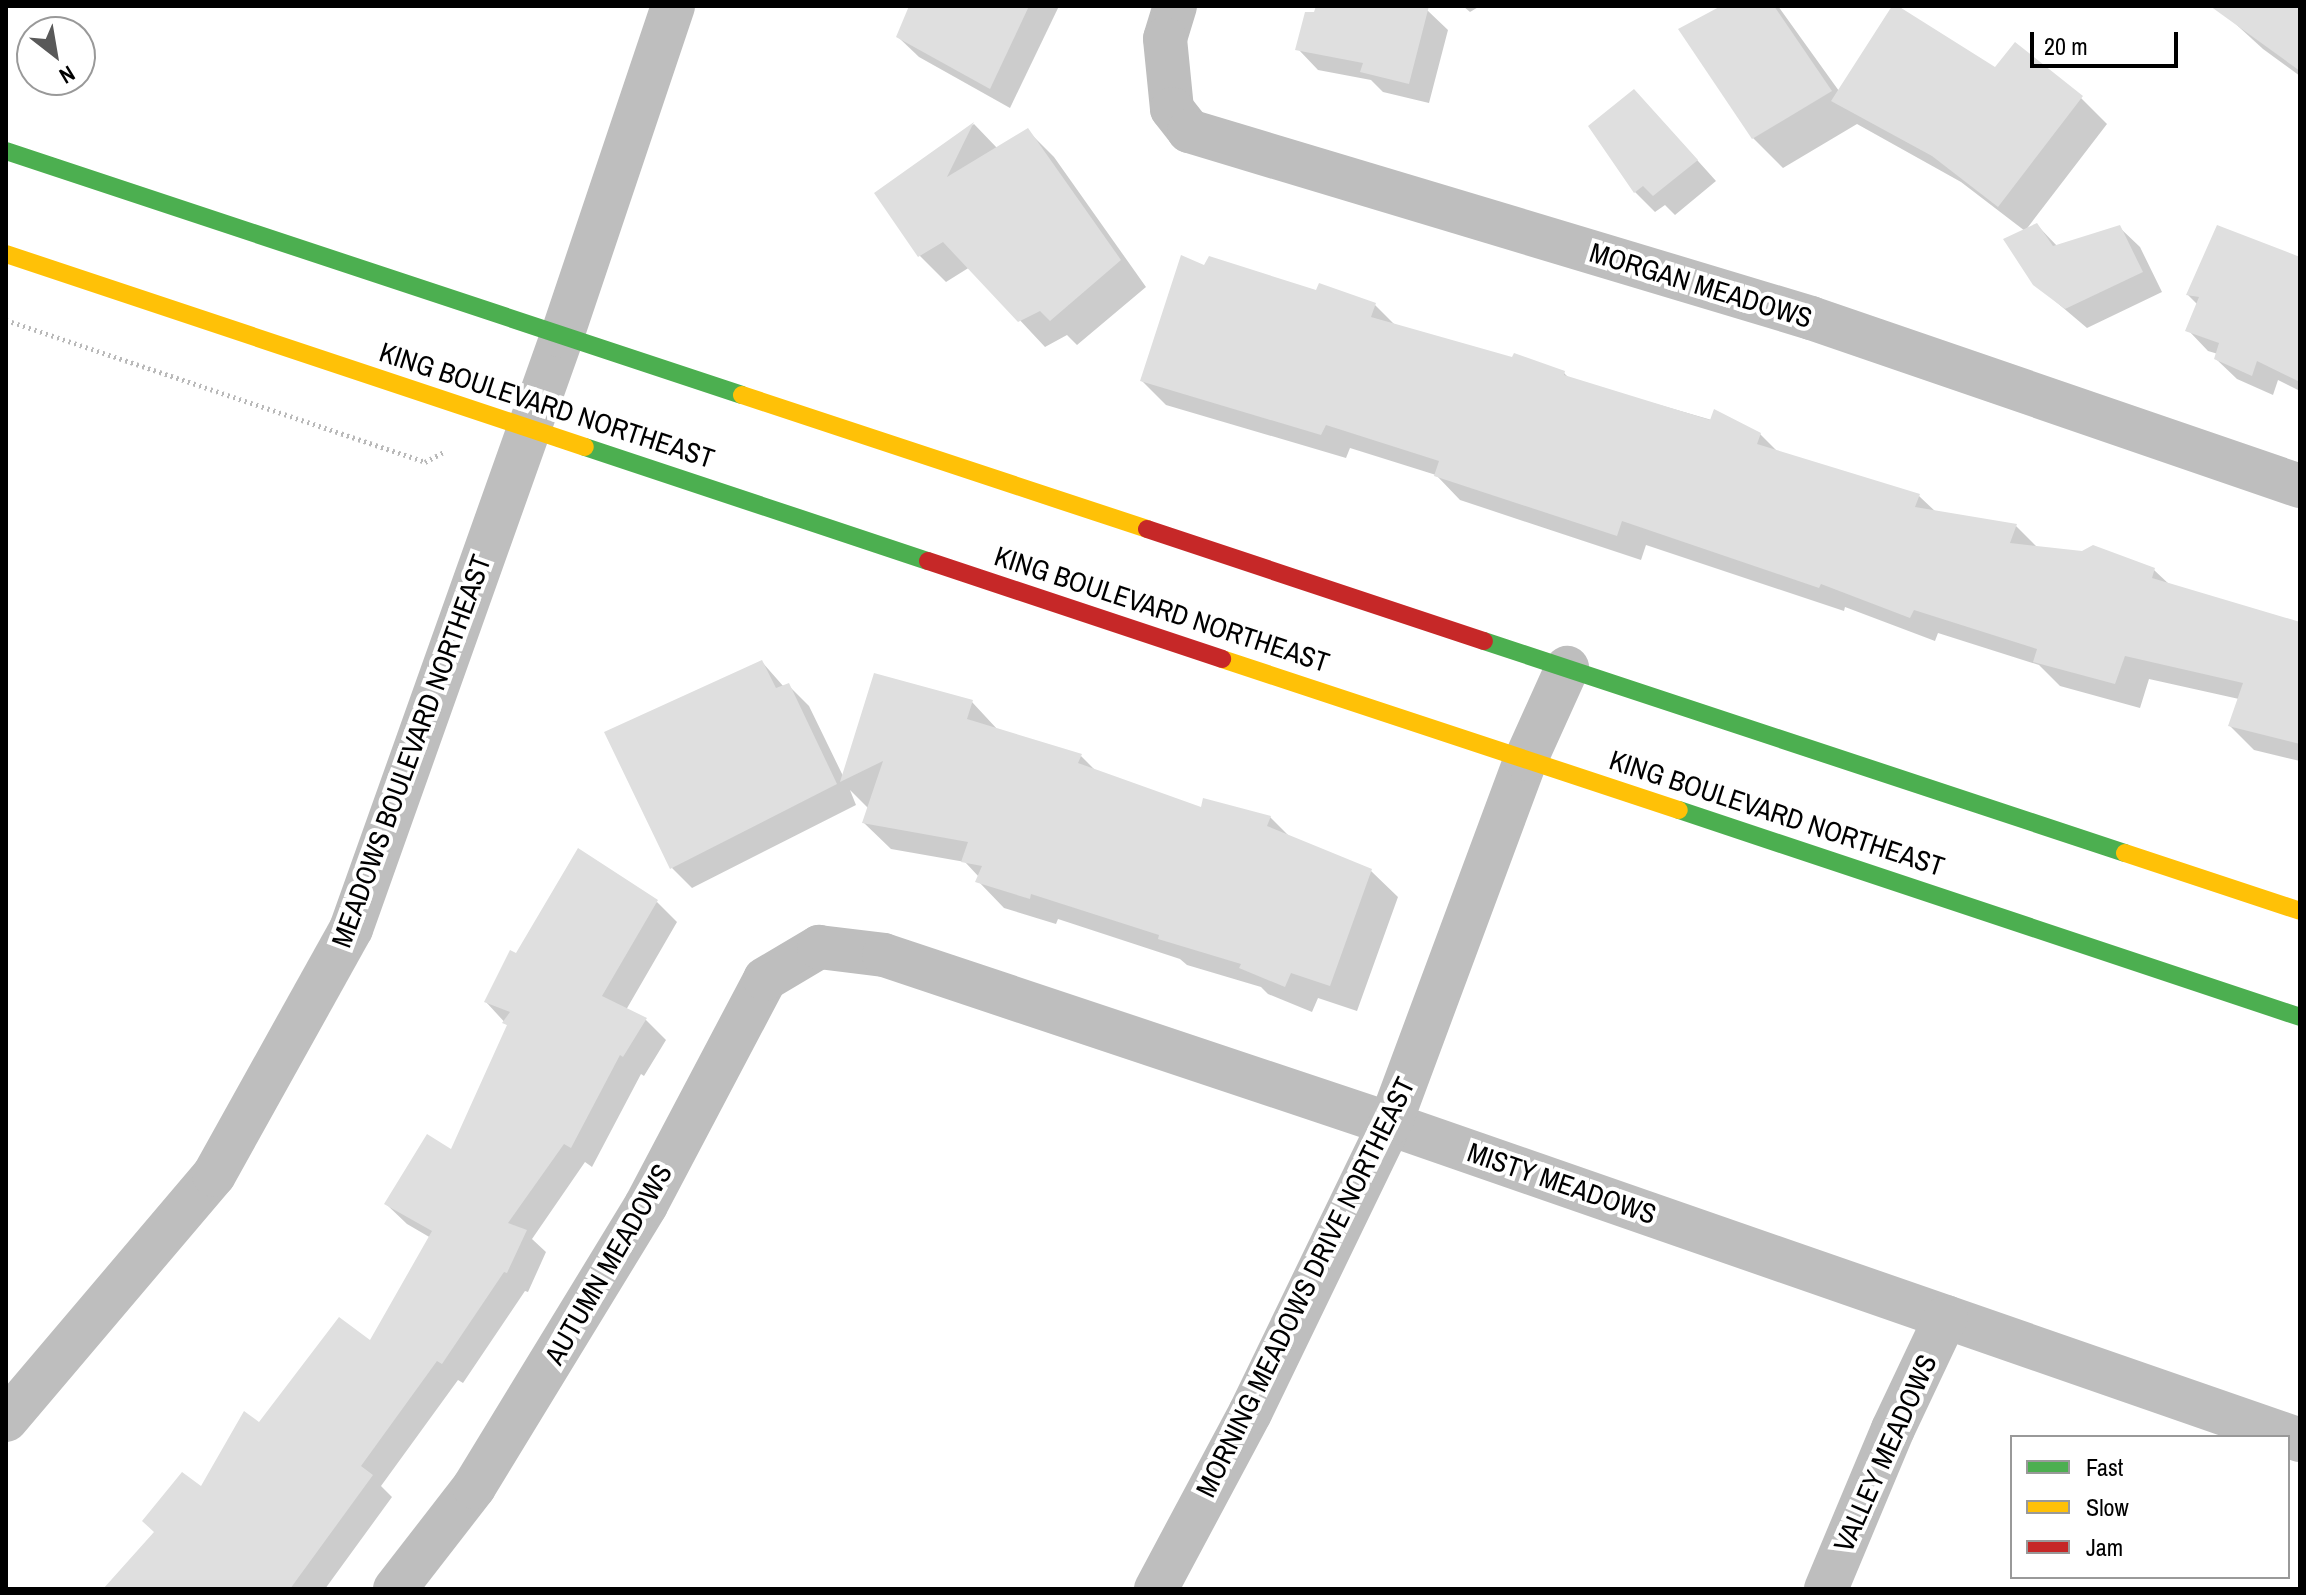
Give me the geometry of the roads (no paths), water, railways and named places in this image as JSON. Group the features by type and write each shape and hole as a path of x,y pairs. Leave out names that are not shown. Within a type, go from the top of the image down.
{"street":[{"name":"MEADOWS BOULEVARD NORTHEAST","path":"6,1420 214,1175 351,929 562,336 673,6"},
{"name":"MORGAN MEADOWS","path":"1170,23 1172,109 1189,131 1811,318 2300,486"},
{"path":"6,151 2300,911"},
{"name":"KING BOULEVARD NORTHEAST","path":"6,254 2300,1017"},
{"name":"MORNING MEADOWS DRIVE NORTHEAST","path":"1156,1589 1250,1413 1390,1124 1526,759 1567,668"},
{"name":"MISTY MEADOWS","path":"819,947 884,955 1390,1124 2286,1435"},
{"name":"AUTUMN MEADOWS","path":"395,1589 491,1461 646,1205 765,979 819,947"},
{"name":"VALLEY MEADOWS","path":"1826,1589 1893,1429 1946,1317"}]}
